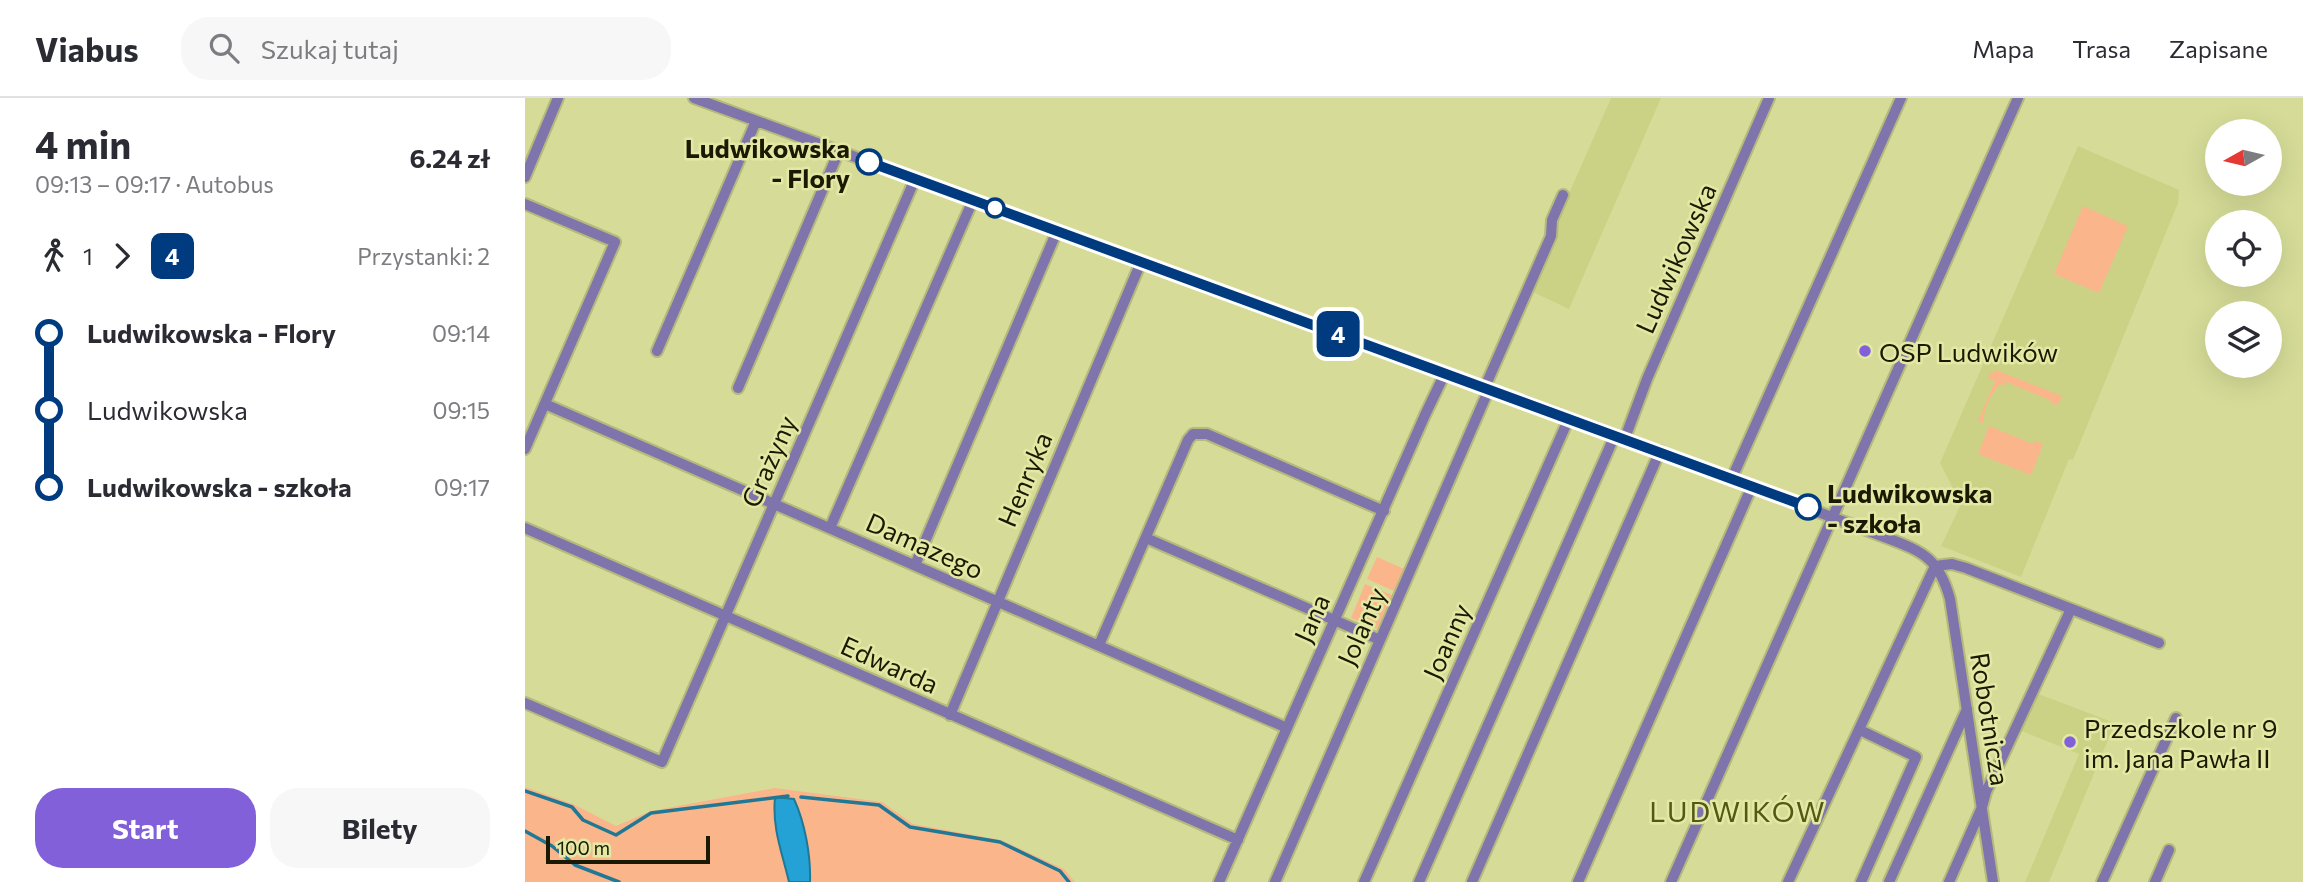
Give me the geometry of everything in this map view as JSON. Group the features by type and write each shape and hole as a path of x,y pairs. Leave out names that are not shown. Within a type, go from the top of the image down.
{"street":[{"path":"525,177 558,98"},
{"path":"694,98 1732,478 1914,548 1925,554 1935,566"},
{"name":"Ludwikowska","path":"1419,882 1647,379 1769,98"},
{"path":"1732,478 1901,98"},
{"path":"1671,882 2018,98"},
{"path":"657,351 756,121"},
{"path":"738,388 839,151"},
{"name":"Grażyny","path":"525,703 662,762 915,179"},
{"path":"1487,388 1551,236 1552,220 1563,195"},
{"path":"830,528 973,200"},
{"path":"525,204 615,242 525,449"},
{"path":"915,565 1057,231"},
{"name":"Henryka","path":"950,715 996,601 1142,262"},
{"name":"Jana","path":"1219,882 1445,373"},
{"name":"Jolanty","path":"1275,882 1487,388"},
{"name":"Damazego","path":"545,404 1287,728"},
{"name":"Joanny","path":"1364,882 1569,418"},
{"path":"1099,645 1188,440 1193,435 1200,432 1207,434 1384,511"},
{"path":"1472,882 1660,451"},
{"path":"1578,882 1752,486"},
{"name":"Edwarda","path":"525,528 1238,840"},
{"path":"1146,537 1380,640"},
{"path":"1935,566 1952,564 2159,643"},
{"path":"1789,882 1935,566"},
{"name":"Robotnicza","path":"1935,566 1949,599 1993,882"},
{"path":"1949,882 1986,792 2071,608"},
{"path":"1889,882 1967,709"},
{"path":"2102,882 2176,718"},
{"path":"1860,730 1916,757 1860,882"},
{"path":"2155,882 2169,850"}],"shaded area":[{"path":"1611,98 1661,98 1569,309 1533,292 1558,238 1556,223"},
{"path":"2078,146 2179,190 2178,203 2073,460 2069,459 2021,577 1941,546 1961,504 1940,463"},
{"path":"2083,206 2128,226 2099,293 2054,274"},
{"path":"1996,370 2062,396 2058,405 2006,382 2004,386 2000,384 1990,397 1983,423 1978,421 1995,381 1987,377"},
{"path":"1989,426 2033,444 2035,441 2043,444 2031,475 1978,454"},
{"path":"1377,557 1404,569 1394,591 1367,579"},
{"path":"1365,584 1392,595 1377,629 1351,618"},
{"path":"2036,693 2115,723 2049,882 2025,882 2079,754 2019,730"},
{"path":"525,787 573,804 616,826 651,811 775,788 882,802 913,824 1001,840 1064,869 1075,882 525,882"}],"water":[{"path":"775,797 794,799 798,808 807,840 810,882 789,882 776,830"}],"waterway":[{"path":"525,791 572,807 583,820 616,835 651,813 788,796"},
{"path":"801,797 879,805 910,827 1000,842 1060,871 1069,882"},
{"path":"525,831 552,846 575,865 619,882"}],"bus line":[{"name":"4","path":"869,162 1808,507"}],"place":[{"name":"Ludwikowska - Flory","path":"869,162"},
{"name":"OSP Ludwików","path":"1865,351"},
{"name":"Ludwikowska - szkoła","path":"1808,507"},
{"name":"Przedszkole nr 9 im. Jana Pawła II","path":"2070,742"}],"district":[{"name":"LUDWIKÓW","path":"1738,811"}]}
